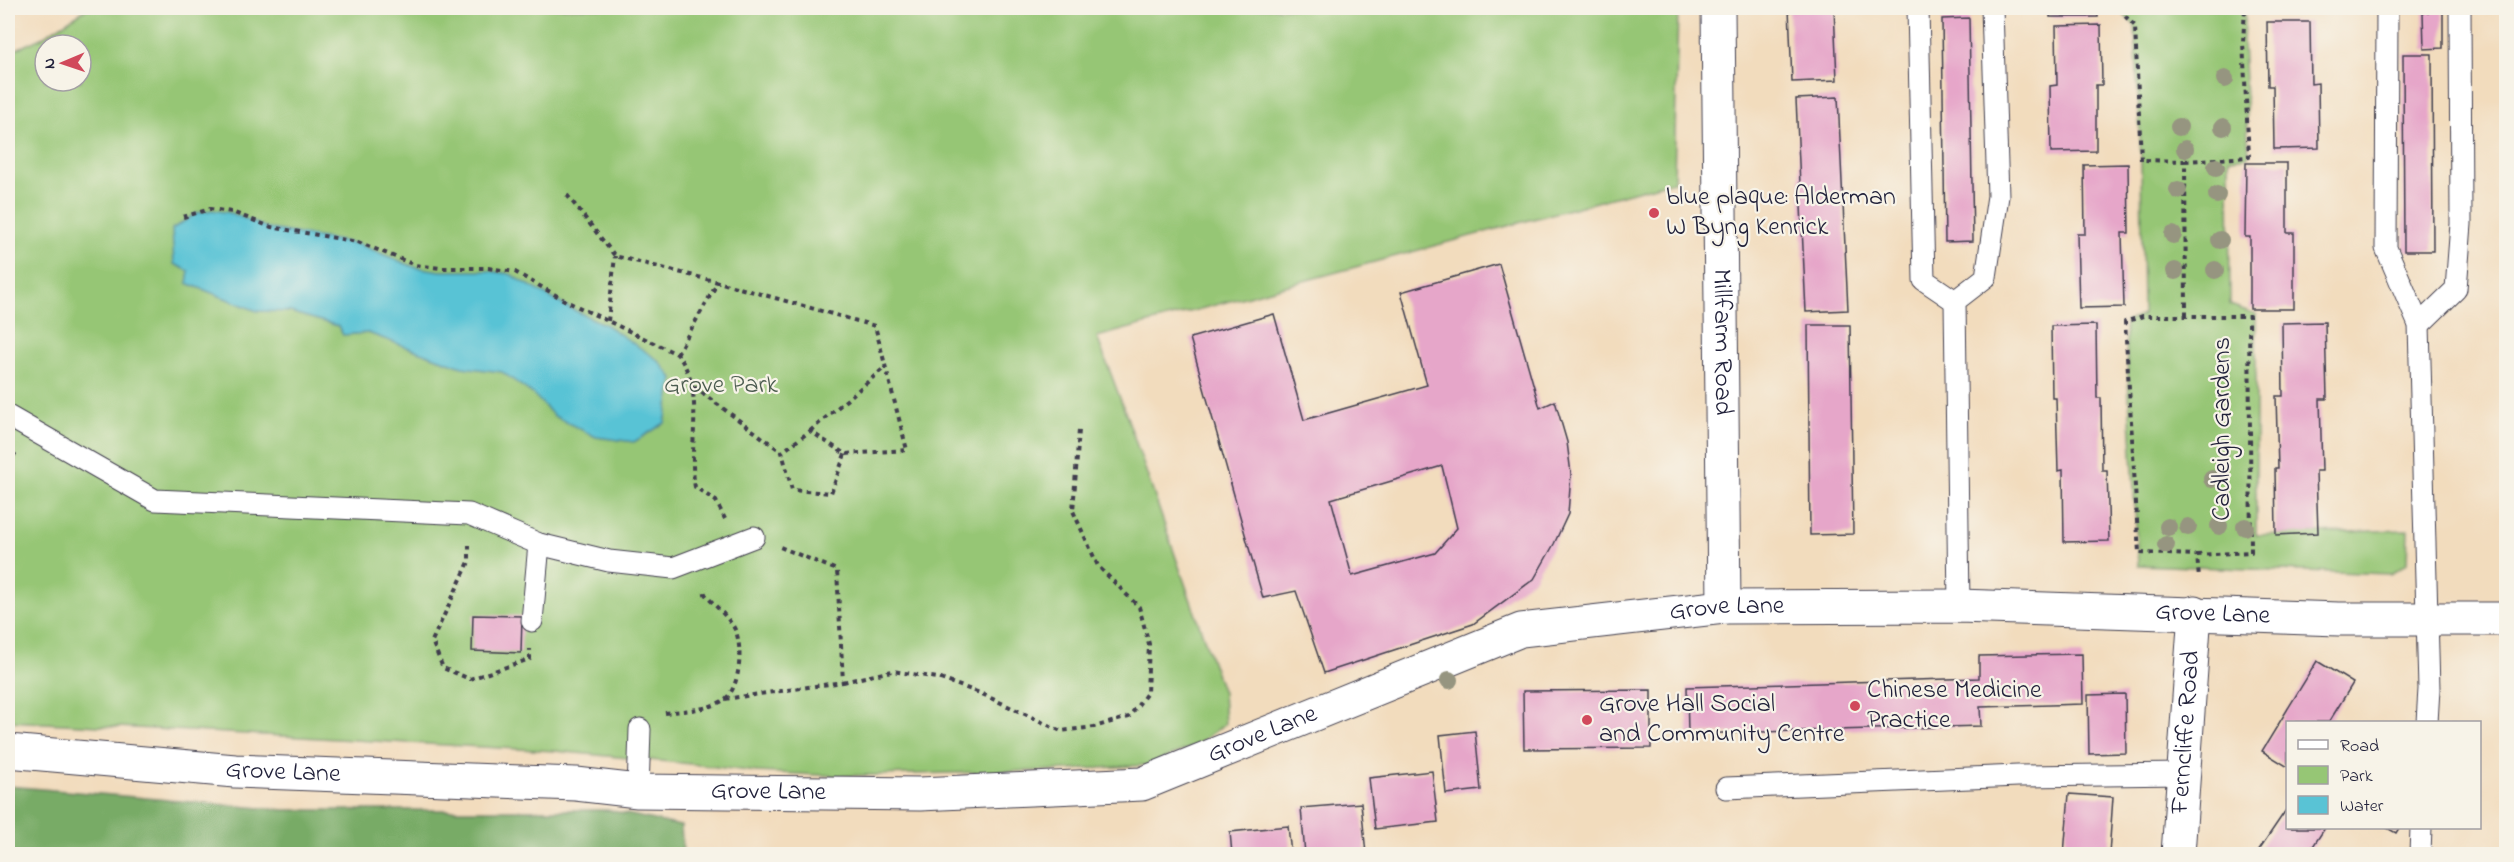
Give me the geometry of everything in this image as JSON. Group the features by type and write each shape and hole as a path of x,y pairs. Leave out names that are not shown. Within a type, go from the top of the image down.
{"street":[{"name":"Millfarm Road","path":"1718,8 1724,607"},
{"name":"Grove Lane","path":"8,751 236,771 576,784 638,791 920,794 1142,784 1521,630 1724,607 1959,606 2198,612 2339,619 2506,619"},
{"name":"Ferncliffe Road","path":"2178,855 2198,612"}],"lane":[{"path":"1918,8 1924,280 1955,301"},
{"path":"1955,301 1986,277 1998,196 1992,8"},
{"path":"2386,8 2386,248 2419,325 2429,689 2427,721"},
{"path":"2419,325 2456,289 2461,224 2460,8"},
{"path":"1955,301 1959,606"},
{"path":"8,416 155,500 469,514 539,544 609,561 673,568 754,537"},
{"path":"532,621 539,544"},
{"path":"638,791 640,729"},
{"path":"1726,788 2018,776 2183,774"},
{"path":"2420,855 2421,829"}],"path":[{"path":"2122,8 2121,13 2135,26 2140,160 2185,161 2248,157 2243,42 2245,8"},
{"name":"Cadleigh Gardens","path":"2185,161 2186,314"},
{"path":"567,195 615,256 874,326 907,450 845,454 810,431"},
{"path":"183,216 210,209 232,212 271,227 358,242 415,265 441,268 488,267 514,272 677,354 687,367 694,387 692,470 695,487 716,501 725,517 723,531 704,573 705,594 735,627 741,660 732,692 724,699"},
{"path":"608,321 615,256"},
{"path":"677,354 718,282"},
{"name":"Cadleigh Gardens","path":"2186,314 2249,316 2251,552 2197,555 2139,553 2125,322 2143,316 2186,314"},
{"path":"782,452 884,368"},
{"path":"694,387 782,452 792,490 831,493 845,454"},
{"path":"640,729 654,715 699,710 724,699 843,682 892,671 938,678 980,693 1061,731 1094,727 1129,717 1147,693 1149,644 1139,607 1098,566 1073,511 1079,430"},
{"path":"469,514 469,562 432,641 442,668 470,679 530,659 532,621"},
{"path":"754,537 837,570 843,682"},
{"name":"Cadleigh Gardens","path":"2197,555 2198,612"}],"green space":[{"name":"Grove Park","path":"88,8 1678,8 1674,181 1097,337 1223,693 1225,724 1195,746 1147,765 1068,770 839,776 757,772 555,751 8,721 8,53 33,42 33,93 93,93 93,33 49,33"},
{"path":"2122,8 2245,8 2243,42 2249,157 2229,159 2230,305 2256,314 2256,535 2408,530 2407,563 2391,574 2138,565 2125,322 2143,315 2141,160 2135,26 2122,13"},
{"path":"8,786 285,810 609,810 681,826 683,854 8,854"}],"water":[{"path":"212,210 231,213 270,229 358,244 414,267 441,271 489,271 510,274 563,305 606,325 658,360 673,378 665,423 634,442 596,437 554,416 534,395 502,372 462,367 368,333 343,335 338,326 290,312 257,311 187,283 189,271 174,264 172,229 197,213"}],"building":[{"path":"1789,8 1834,8 1837,80 1792,82"},
{"path":"2050,8 2098,8 2098,17 2050,17"},
{"path":"2423,12 2443,12 2443,48 2424,49"},
{"path":"1969,18 1973,241 1945,242 1942,19"},
{"path":"2267,22 2310,22 2311,84 2318,83 2319,148 2274,149 2273,86 2268,86"},
{"path":"2101,25 2102,85 2096,85 2096,151 2051,152 2050,86 2057,85 2056,26"},
{"path":"2403,54 2432,54 2433,251 2404,251"},
{"path":"1838,97 1848,310 1806,312 1796,99"},
{"path":"2246,163 2287,163 2287,233 2294,233 2294,309 2250,309 2250,237 2245,237"},
{"path":"2128,164 2129,233 2122,233 2124,307 2079,308 2077,234 2085,234 2084,165"},
{"path":"1499,264 1540,408 1555,401 1567,442 1571,474 1568,514 1534,579 1473,624 1324,673 1296,591 1263,598 1190,338 1274,314 1304,420 1427,385 1401,292","holes":["1442,466 1457,528 1435,553 1352,576 1331,499"]},
{"path":"2325,322 2327,399 2320,399 2322,471 2316,471 2318,533 2276,535 2275,468 2278,468 2276,396 2283,396 2282,323"},
{"path":"1808,325 1850,325 1853,534 1810,535"},
{"path":"2096,325 2097,398 2101,398 2102,470 2107,470 2109,541 2064,542 2063,470 2058,471 2056,398 2052,398 2051,326"},
{"path":"473,615 522,616 521,653 472,651"},
{"path":"2082,654 2083,704 1980,707 1981,726 1688,734 1687,687 1979,678 1979,656"},
{"path":"2317,661 2353,683 2330,721 2286,721 2286,766 2262,751"},
{"name":"Grove Hall Social and Community Centre","path":"1651,690 1651,748 1524,749 1523,691"},
{"path":"2125,694 2126,753 2089,754 2088,695"},
{"path":"1475,731 1481,790 1446,794 1440,735"},
{"path":"1432,771 1438,822 1375,829 1369,778"},
{"path":"2069,794 2113,797 2109,854 2064,854"},
{"path":"1361,803 1366,854 1305,854 1301,808"},
{"path":"2286,810 2286,829 2324,829 2308,854 2256,854"},
{"path":"1288,826 1291,854 1232,854 1230,832"}],"place":[{"name":"blue plaque: Alderman W Byng Kenrick","path":"1654,213"},
{"name":"Chinese Medicine Practice","path":"1855,706"},
{"name":"Grove Hall Social and Community Centre","path":"1587,720"}]}
